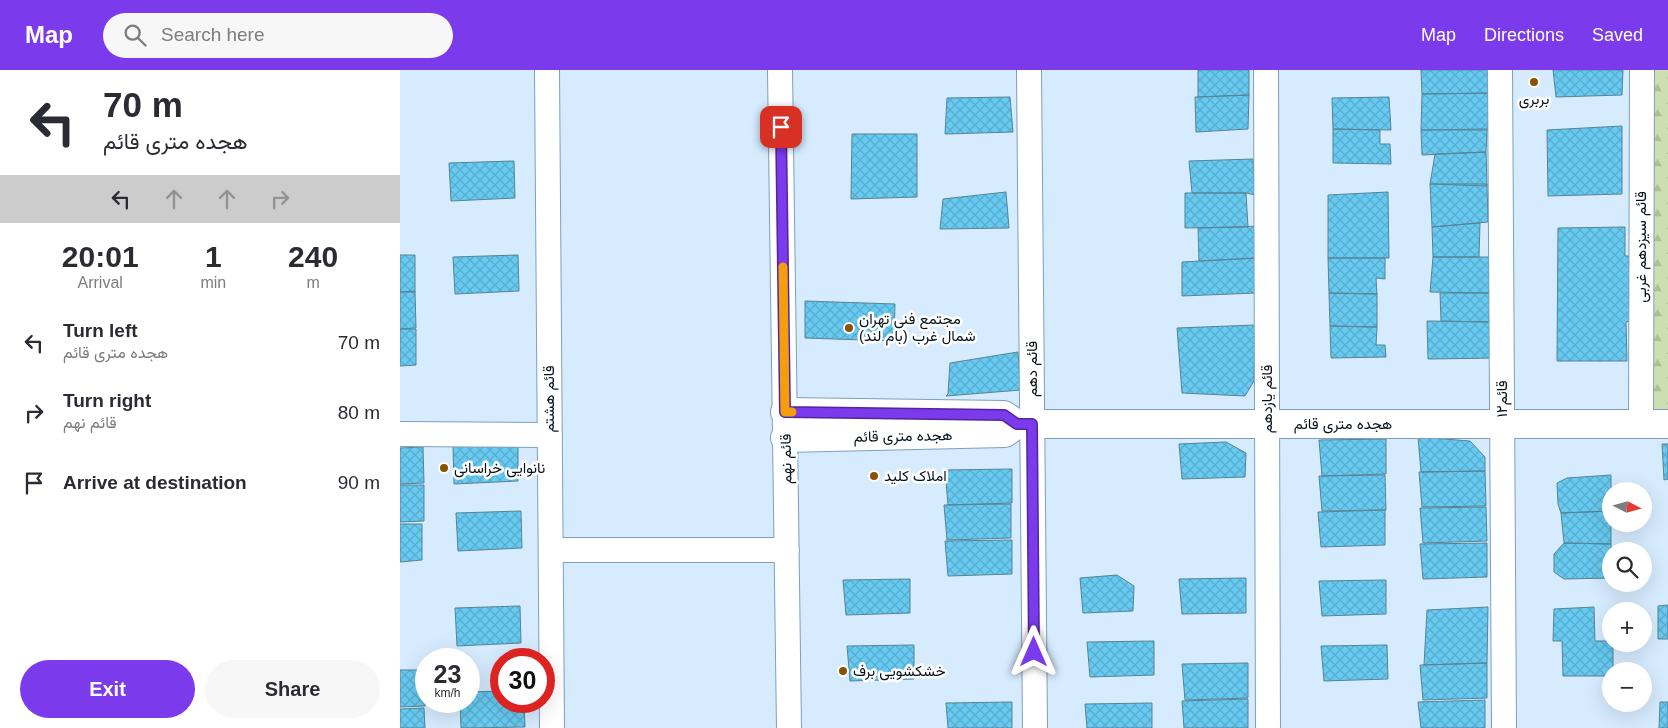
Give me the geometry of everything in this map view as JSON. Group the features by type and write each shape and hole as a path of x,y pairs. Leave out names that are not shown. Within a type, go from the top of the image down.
{"street":[{"name":"قائم هشتم","path":"547,70 552,728"},
{"name":"قائم نهم","path":"780,70 789,728"},
{"name":"قائم دهم","path":"1029,70 1025,424 1035,728"},
{"name":"قائم یازدهم","path":"1266,70 1268,728"},
{"name":"قائم۱۲","path":"1500,70 1504,728"},
{"name":"قائم سیزدهم غربی","path":"1641,424 1642,70"},
{"name":"هجده متری قائم","path":"785,425 1005,433 1025,424 1668,424"},
{"path":"400,434 550,435"},
{"path":"551,550 787,550"}],"green space":[{"path":"1642,70 1668,70 1668,421 1641,424"}],"building":[{"path":"1198,70 1249,70 1249,95 1198,97"},
{"path":"1421,70 1491,70 1494,93 1422,94"},
{"path":"1553,70 1623,70 1622,95 1556,97"},
{"path":"1494,93 1495,130 1421,130 1422,94"},
{"path":"1249,95 1248,129 1196,132 1195,97"},
{"path":"1010,97 1013,132 945,134 947,98"},
{"path":"1389,97 1391,130 1333,129 1332,98"},
{"path":"1622,126 1622,194 1548,196 1547,130"},
{"path":"1333,129 1380,130 1380,144 1390,144 1391,164 1333,163"},
{"path":"1487,129 1486,152 1422,155 1421,130"},
{"path":"852,134 917,134 917,197 851,199"},
{"path":"1486,152 1487,186 1430,184 1435,154"},
{"path":"1253,159 1255,195 1246,193 1192,193 1189,161"},
{"path":"514,161 515,198 451,201 449,163"},
{"path":"1430,184 1487,184 1488,222 1432,227"},
{"path":"1006,192 1009,228 940,229 943,199"},
{"path":"1388,192 1389,258 1328,258 1328,195"},
{"path":"1185,193 1246,193 1248,227 1185,228"},
{"path":"1480,223 1479,257 1433,257 1432,227"},
{"path":"1262,226 1257,258 1199,261 1198,228"},
{"path":"1625,227 1625,256 1631,256 1630,321 1626,322 1627,361 1557,361 1558,228"},
{"path":"400,255 415,255 415,292 400,292"},
{"path":"518,255 519,291 455,294 453,257"},
{"path":"1433,257 1490,257 1490,293 1430,292"},
{"path":"1257,258 1256,293 1182,296 1182,262"},
{"path":"1328,258 1385,258 1385,279 1376,278 1377,294 1329,293"},
{"path":"415,291 416,328 400,329 400,292"},
{"path":"1329,293 1377,294 1377,327 1330,326"},
{"path":"1440,293 1490,293 1489,322 1441,321"},
{"name":"مجتمع فنی تهران شمال غرب (بام لند)","path":"805,301 895,304 894,341 805,338"},
{"path":"1427,321 1496,322 1498,358 1428,359"},
{"path":"1255,325 1254,381 1245,396 1182,393 1177,328"},
{"path":"1330,326 1377,327 1376,345 1385,345 1386,357 1331,358"},
{"path":"400,329 416,329 416,365 400,366"},
{"path":"1018,352 1021,390 946,396 948,394 950,363"},
{"path":"1418,437 1470,441 1485,457 1485,471 1421,472"},
{"path":"1386,439 1386,474 1322,476 1319,440"},
{"path":"1226,442 1246,453 1245,477 1182,479 1179,444"},
{"path":"1662,444 1668,444 1668,479 1664,480"},
{"path":"518,445 518,481 454,484 453,446"},
{"path":"423,447 424,483 400,484 400,448"},
{"path":"1012,469 1012,503 948,505 945,470"},
{"path":"1485,471 1486,506 1422,507 1419,472"},
{"path":"1385,475 1386,510 1322,511 1319,476"},
{"path":"1611,475 1611,482 1602,482 1602,511 1561,513 1558,504 1557,483 1567,478"},
{"path":"400,485 424,485 424,521 400,522"},
{"path":"1011,504 1011,538 947,540 944,505"},
{"path":"1486,507 1487,541 1423,543 1420,508"},
{"path":"1385,510 1385,545 1321,547 1318,512"},
{"path":"521,511 522,548 458,551 456,513"},
{"path":"1602,511 1602,532 1611,532 1611,542 1602,542 1602,544 1564,543 1561,513"},
{"path":"400,524 422,524 422,560 400,562"},
{"path":"1012,540 1012,574 948,576 945,541"},
{"path":"1487,543 1487,577 1423,579 1420,544"},
{"path":"1564,543 1602,544 1602,578 1564,579 1554,572 1554,554"},
{"path":"1117,575 1134,586 1133,611 1083,613 1080,578"},
{"path":"1246,578 1246,613 1182,614 1179,579"},
{"path":"910,579 910,613 846,615 843,580"},
{"path":"1386,580 1386,614 1322,616 1319,581"},
{"path":"1668,605 1668,639 1658,639 1658,606"},
{"path":"520,606 521,643 457,646 455,608"},
{"path":"1488,607 1487,663 1424,665 1427,610"},
{"path":"1594,607 1595,641 1602,641 1602,652 1613,652 1613,662 1602,662 1602,676 1563,676 1562,641 1553,641 1554,609"},
{"path":"1154,641 1154,675 1090,677 1087,642"},
{"path":"914,645 914,679 850,681 847,646"},
{"path":"1387,645 1388,679 1324,681 1321,646"},
{"path":"1248,663 1248,698 1185,700 1182,664"},
{"path":"1487,663 1487,698 1423,700 1420,665"},
{"path":"400,670 415,670 415,706 400,707"},
{"path":"490,691 490,713 524,713 525,727 461,728 460,713 480,713 480,692"},
{"path":"1248,699 1248,728 1184,728 1182,701"},
{"path":"1485,700 1485,728 1421,728 1418,702"},
{"path":"1012,702 1012,728 948,728 946,703"},
{"path":"1660,702 1668,702 1668,728 1659,728"},
{"path":"1152,703 1152,728 1087,728 1085,704"},
{"path":"415,708 415,713 424,713 425,728 400,728 400,709"}],"slow traffic":[{"path":"783,267 785,412 792,412"}],"place":[{"name":"بربری","path":"1534,82"},
{"name":"مجتمع فنی تهران شمال غرب (بام لند)","path":"849,328"},
{"name":"نانوایی خراسانی","path":"444,468"},
{"name":"املاک کلید","path":"874,476"},
{"name":"خشکشویی برف","path":"843,671"}],"route":[{"path":"781,127 785,412 1004,415 1017,424 1032,424 1034,652"}]}
